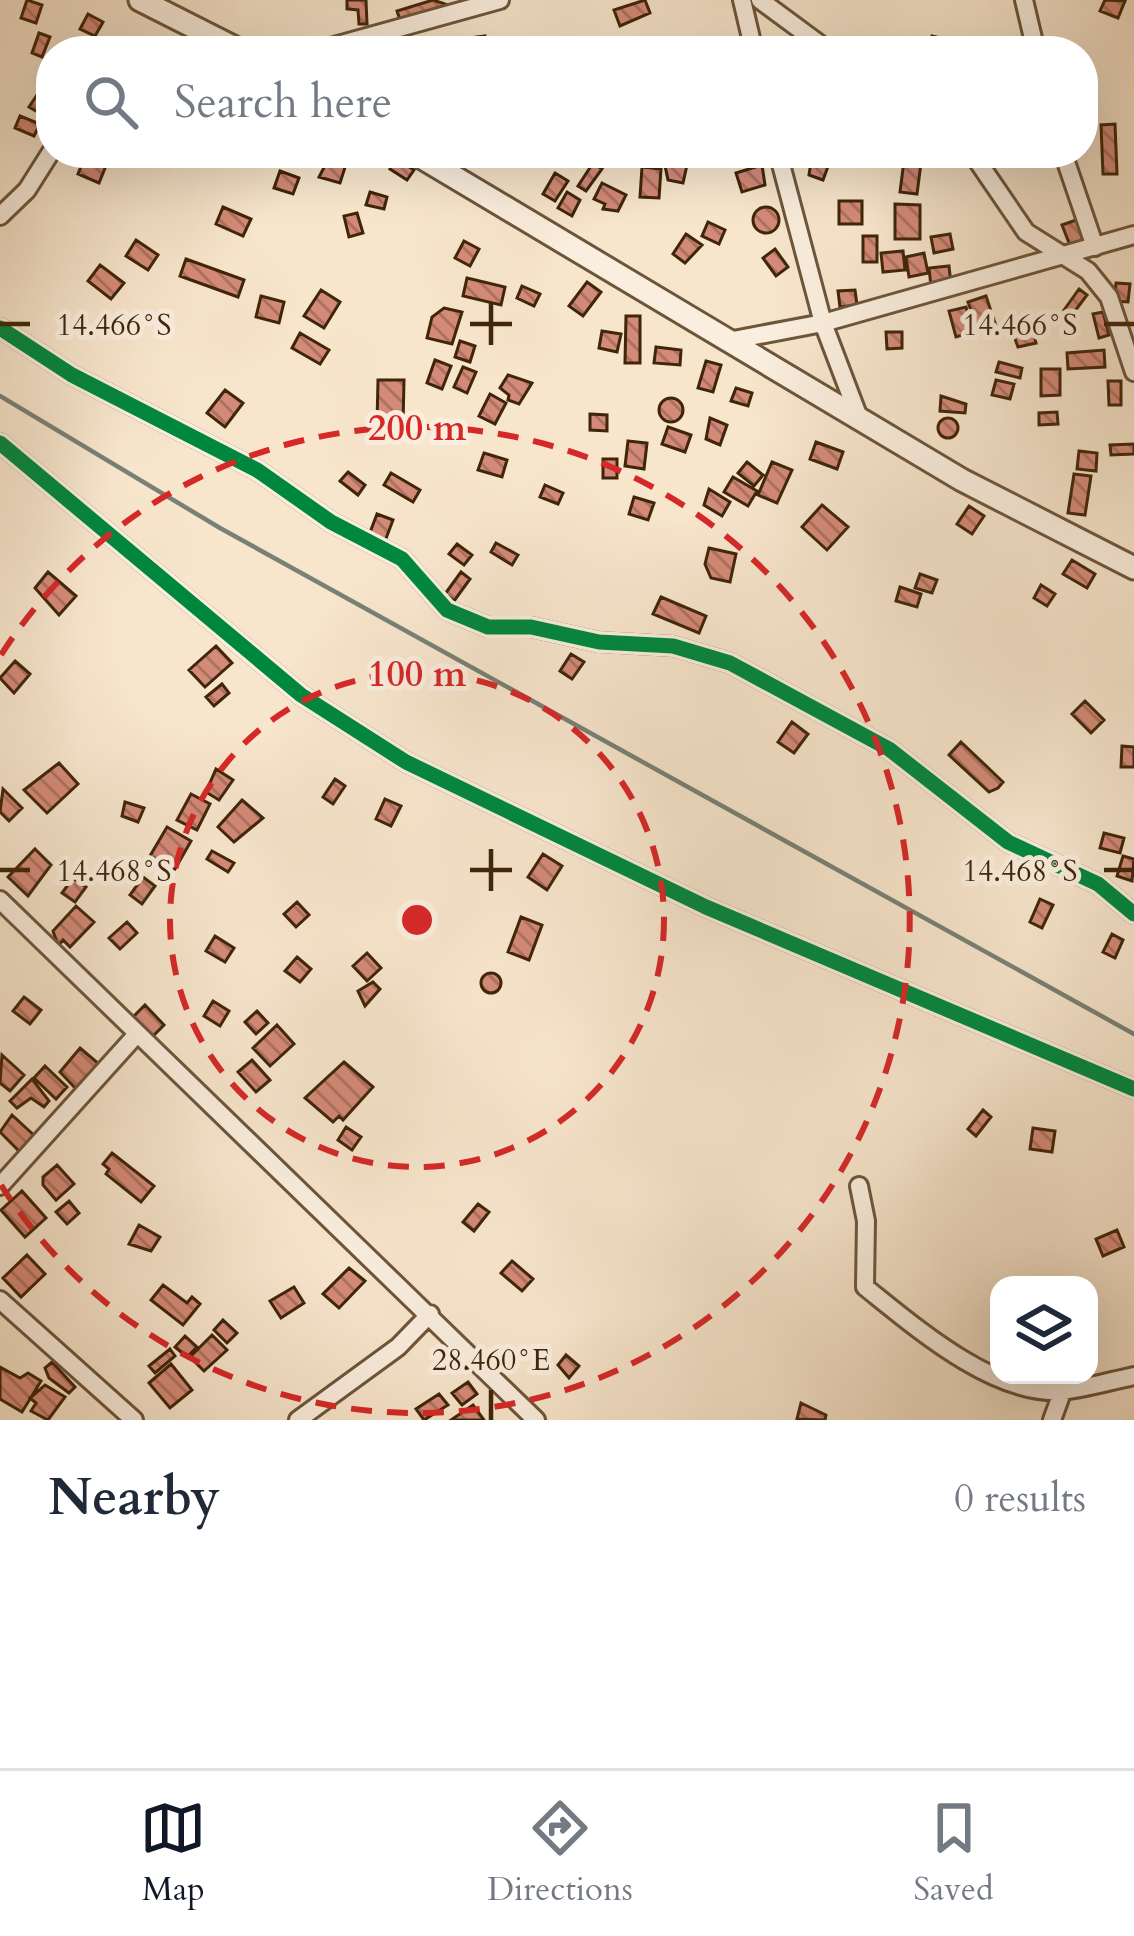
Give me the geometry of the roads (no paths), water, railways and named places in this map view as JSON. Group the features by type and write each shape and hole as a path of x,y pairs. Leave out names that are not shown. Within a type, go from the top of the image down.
{"street":[{"path":"140,0 211,36"},
{"path":"370,36 500,0"},
{"path":"742,0 750,36"},
{"path":"760,0 809,36"},
{"path":"1024,0 1032,36"},
{"path":"0,216 27,190 41,168"},
{"path":"439,168 962,480 1134,568"},
{"path":"782,168 824,323 858,415"},
{"path":"982,168 1027,232 1088,271 1109,297 1134,372"},
{"path":"1068,168 1095,247"},
{"path":"727,342 824,323 1134,235"},
{"path":"0,328 72,376 257,470 331,522 402,559 447,610 488,627 531,627 599,642 674,646 730,663 889,749 1008,842 1098,884 1134,914"},
{"path":"0,443 302,694 406,762 706,907 1134,1089"},
{"path":"0,900 536,1420"},
{"path":"0,1186 137,1034"},
{"path":"859,1186 866,1221 865,1287 996,1378 1064,1390 1134,1376"},
{"path":"0,1300 134,1420"},
{"path":"298,1420 398,1347 430,1314"},
{"path":"1052,1420 1064,1390"}],"waterway":[{"path":"0,396 220,528 1134,1034"}]}
